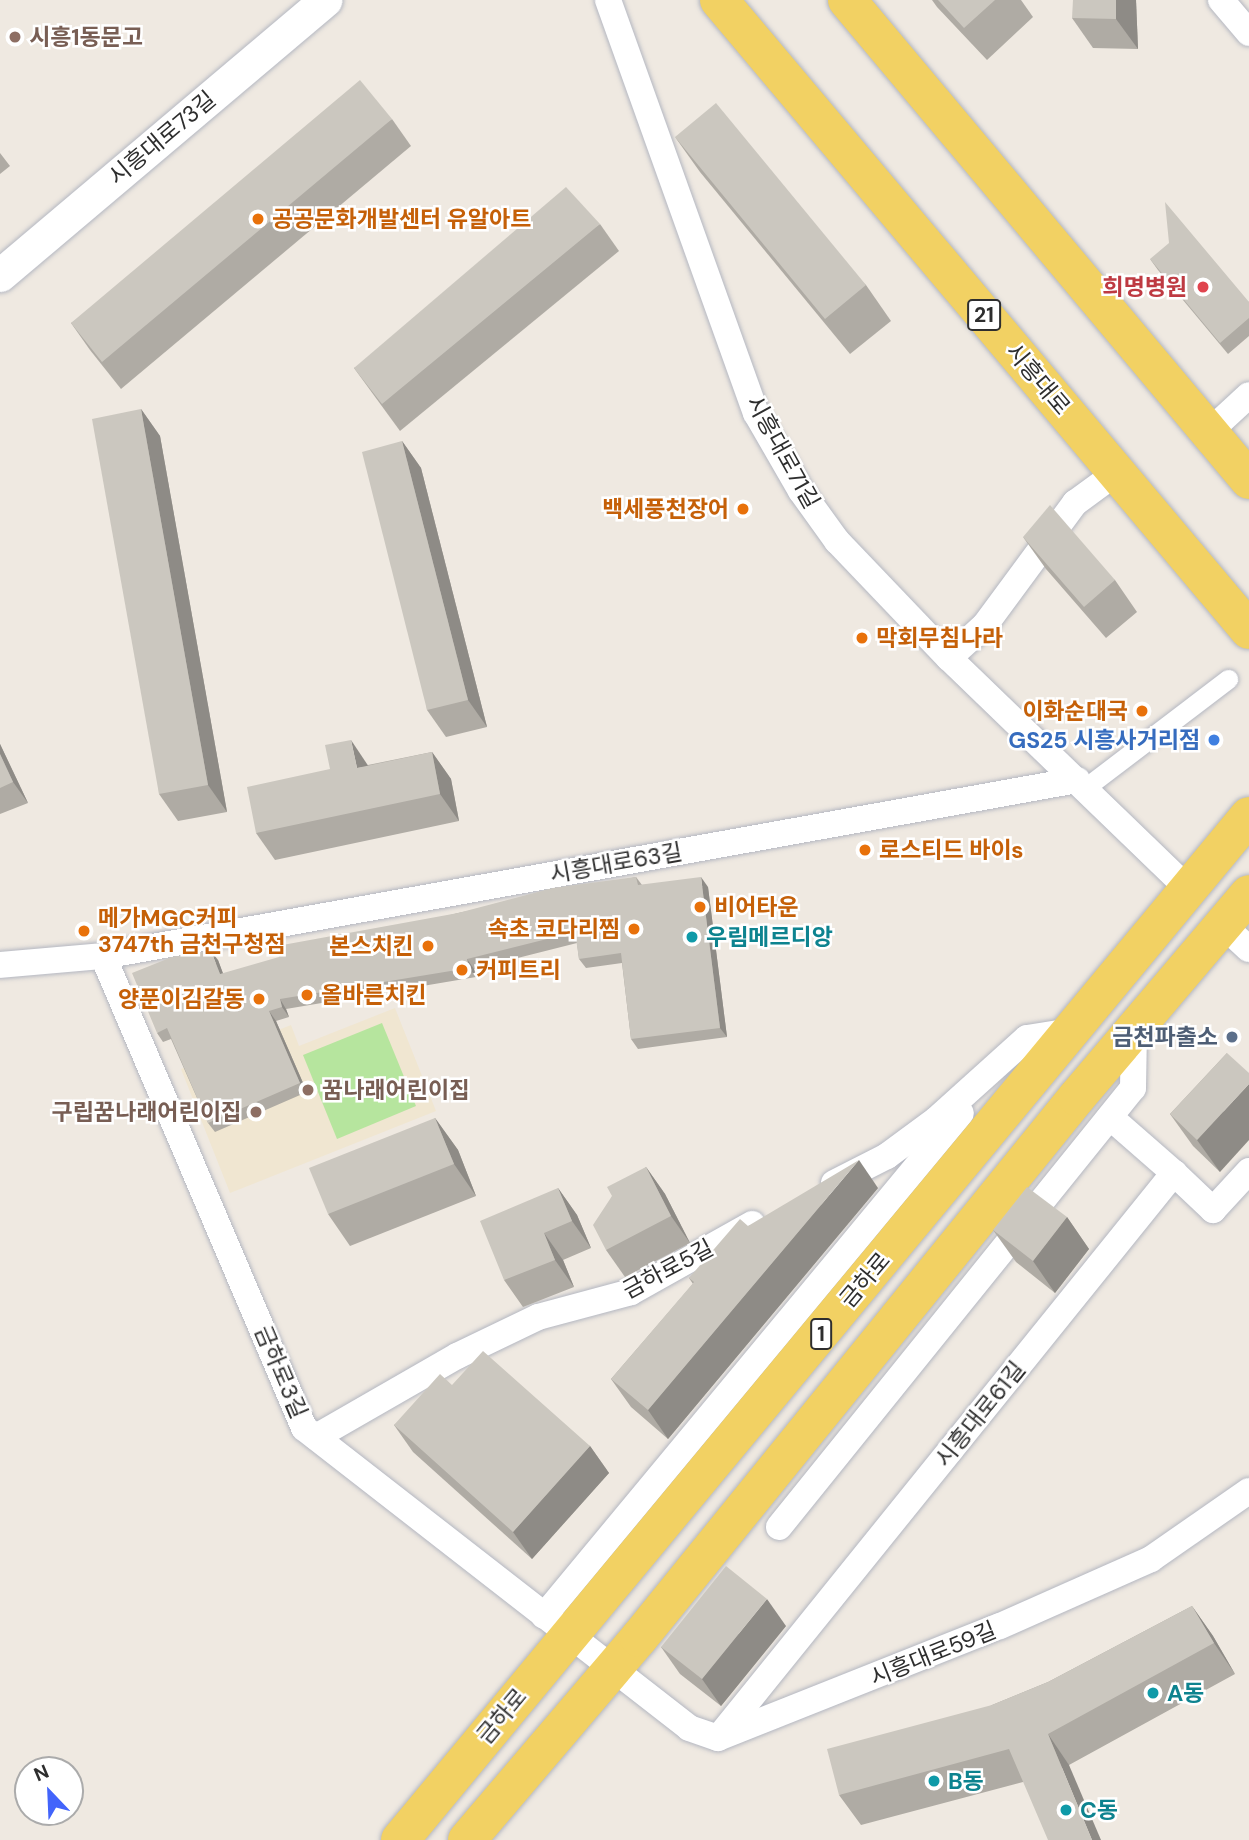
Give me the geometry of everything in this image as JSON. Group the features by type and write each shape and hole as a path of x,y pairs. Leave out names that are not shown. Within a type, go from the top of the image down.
{"main road":[{"name":"시흥대로","path":"719,0 1249,630"},
{"path":"847,0 1249,480"},
{"name":"금하로","path":"400,1840 556,1626 1072,1031 1249,817"},
{"name":"1","path":"467,1840 612,1671 1134,1031 1236,937 1249,894"}],"street":[{"name":"시흥대로73길","path":"0,275 325,0"},
{"name":"시흥대로71길","path":"608,0 756,413 836,541 949,658 1081,784"},
{"path":"1221,0 1249,33"},
{"path":"1209,432 1249,395"},
{"path":"949,658 985,625 1075,503 1116,472"},
{"path":"1189,890 1081,784 1228,679"},
{"name":"시흥대로63길","path":"0,965 103,956 1081,784"},
{"name":"금하로3길","path":"103,956 304,1428 612,1671"},
{"path":"556,1626 1003,1064 1027,1038 1072,1031"},
{"path":"779,1527 1133,1088 1134,1031"},
{"path":"815,1192 887,1156 1003,1064"},
{"path":"1110,1117 1213,1210 1249,1171"},
{"name":"시흥대로61길","path":"718,1738 1174,1173"},
{"name":"금하로5길","path":"316,1437 457,1356 538,1317 631,1292 779,1211"},
{"name":"시흥대로59길","path":"718,1738 1000,1626 1151,1559 1249,1490"},
{"path":"612,1671 689,1728 718,1738"}],"shaded area":[{"name":"꿈나래어린이집","path":"395,1008 436,1111 230,1193 181,1069 291,1025 299,1046"}],"green space":[{"path":"382,1023 416,1106 337,1139 303,1055"}],"building":[{"path":"938,0 995,0 964,28"},
{"path":"1073,0 1116,0 1116,19 1072,18"},
{"path":"360,80 392,119 102,362 71,323"},
{"path":"716,103 866,285 825,319 675,137"},
{"path":"566,187 600,224 382,404 354,368"},
{"name":"희명병원","path":"1165,202 1249,302 1249,318 1220,343 1150,259 1169,243"},
{"path":"141,409 208,785 159,794 92,419"},
{"path":"402,441 468,700 427,710 362,452"},
{"path":"1050,505 1115,580 1084,607 1023,537"},
{"path":"351,740 357,768 432,752 440,794 256,833 247,787 330,769 325,745"},
{"path":"0,754 13,782 0,788"},
{"path":"636,877 638,885 701,877 720,1028 631,1039 621,953 579,959 575,932 467,959 469,968 280,999 282,1007 269,1011 300,1083 208,1123 167,1028 157,1033 132,973 172,957 211,951 220,974 279,957 277,946 458,913 553,888"},
{"path":"1227,1053 1249,1073 1249,1084 1197,1140 1170,1114"},
{"path":"435,1118 454,1164 328,1214 309,1168"},
{"path":"859,1160 648,1410 611,1379 694,1282 689,1278 740,1219 748,1226"},
{"path":"646,1167 671,1216 606,1250 593,1225 612,1196 607,1187"},
{"path":"1027,1187 1067,1217 1033,1261 993,1230"},
{"path":"558,1188 572,1221 544,1233 555,1260 504,1280 480,1221"},
{"path":"483,1351 590,1446 513,1532 394,1425 440,1374 452,1385"},
{"path":"726,1566 767,1599 702,1679 661,1647"},
{"path":"1192,1606 1214,1643 1048,1734 1092,1840 1048,1840 1009,1749 839,1795 827,1749 992,1705 1048,1682"}],"place":[{"name":"시흥1동문고","path":"15,37"},
{"name":"공공문화개발센터 유알아트","path":"258,219"},
{"name":"희명병원","path":"1203,287"},
{"name":"백세풍천장어","path":"743,509"},
{"name":"막회무침나라","path":"862,638"},
{"name":"이화순대국","path":"1142,711"},
{"name":"GS25 시흥사거리점","path":"1214,740"},
{"name":"로스티드 바이s","path":"865,850"},
{"name":"비어타운","path":"700,907"},
{"name":"속초 코다리찜","path":"634,929"},
{"name":"메가MGC커피 3747th 금천구청점","path":"84,931"},
{"name":"우림메르디앙","path":"692,937"},
{"name":"본스치킨","path":"428,946"},
{"name":"커피트리","path":"462,970"},
{"name":"올바른치킨","path":"307,995"},
{"name":"양푼이김갈동","path":"259,999"},
{"name":"금천파출소","path":"1232,1037"},
{"name":"꿈나래어린이집","path":"308,1090"},
{"name":"구립꿈나래어린이집","path":"256,1112"},
{"name":"A동","path":"1153,1693"},
{"name":"B동","path":"934,1781"},
{"name":"C동","path":"1066,1810"}]}
